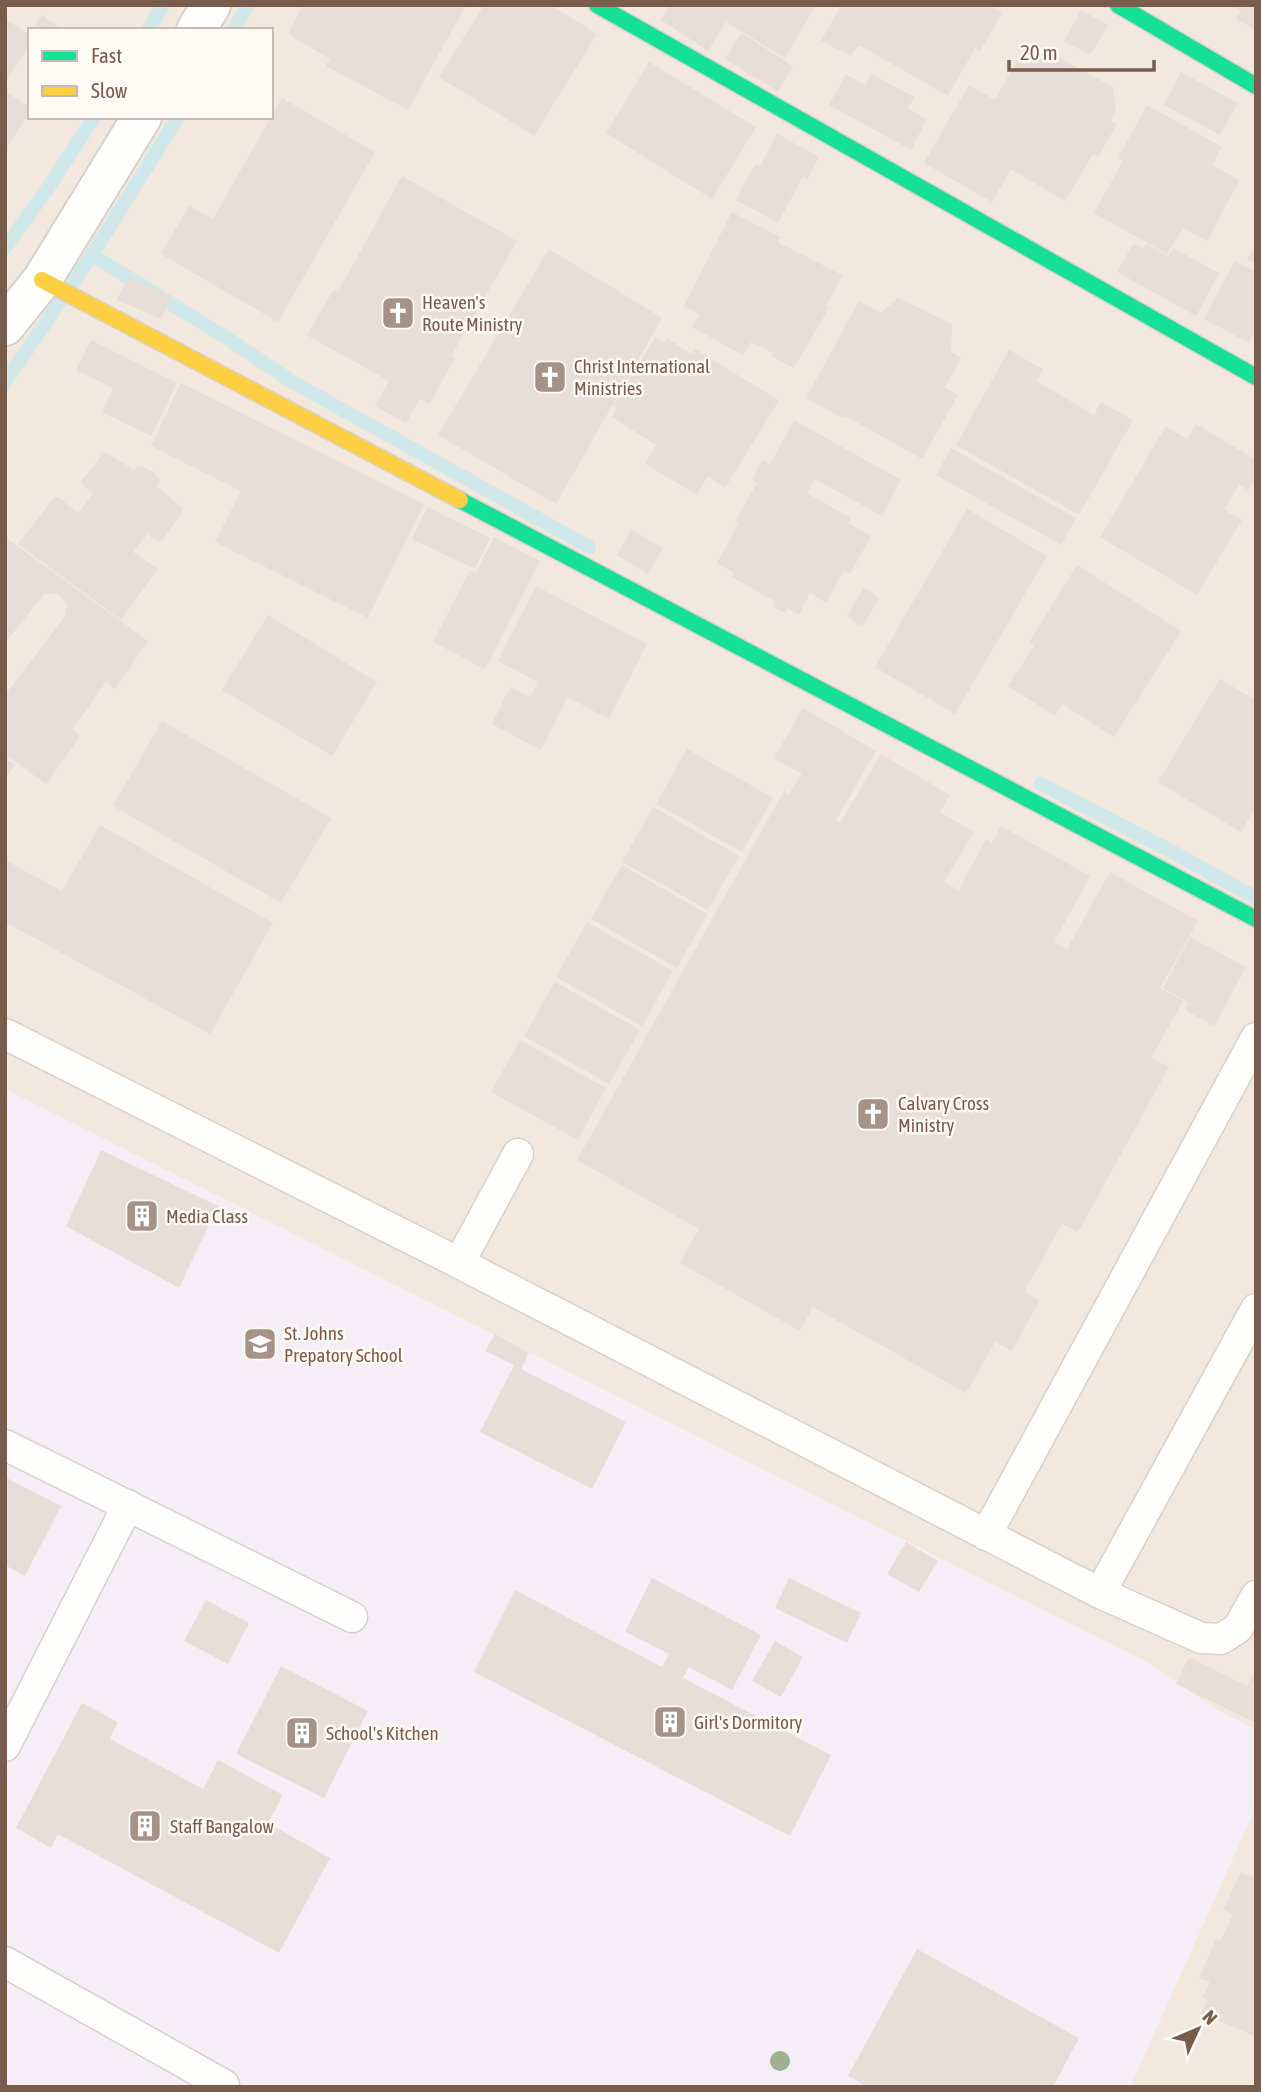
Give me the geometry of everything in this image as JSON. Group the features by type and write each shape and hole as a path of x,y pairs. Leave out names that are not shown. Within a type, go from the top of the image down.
{"street":[{"path":"197,28 211,5"},
{"path":"597,5 1256,377"},
{"path":"1118,5 1256,86"},
{"path":"5,327 42,279 141,119"},
{"path":"42,279 1256,919"}],"lane":[{"path":"5,1034 459,1263 1100,1593 1200,1638 1221,1639 1238,1628 1256,1596"},
{"path":"986,1535 1256,1038"},
{"path":"459,1263 518,1154"},
{"path":"1100,1593 1256,1309"},
{"path":"5,1445 352,1617"},
{"path":"5,1746 128,1505"},
{"path":"5,1962 224,2085"}],"shaded area":[{"path":"5,5 1256,5 1256,2087 5,2087"},
{"name":"St. Johns Prepatory School","path":"5,1089 1149,1663 1217,1710 1256,1729 1256,1807 1130,2087 5,2087"}],"building":[{"path":"303,5 466,5 408,110 326,66 330,59 288,34"},
{"path":"484,5 551,5 597,34 534,136 439,77"},
{"path":"670,5 816,5 785,58 726,22 708,51 661,20"},
{"path":"841,5 989,5 1002,13 980,51 975,48 948,96 859,45 851,56 821,41"},
{"path":"1230,5 1256,5 1256,30 1236,19 1241,11"},
{"path":"1081,10 1108,25 1090,55 1064,41"},
{"path":"42,15 60,28 33,28"},
{"path":"5,19 28,34 28,48 5,82"},
{"path":"741,33 793,66 778,92 725,59"},
{"path":"1039,47 1113,87 1116,111 1111,120 1117,124 1098,157 1093,154 1065,201 1011,169 992,202 924,163 969,85 995,100 1019,57"},
{"path":"649,62 756,127 712,199 606,133"},
{"path":"1181,72 1238,103 1220,135 1164,105"},
{"path":"846,74 865,85 872,74 914,97 908,108 927,119 911,150 829,105"},
{"path":"5,91 28,107 28,115 5,150"},
{"path":"282,98 375,152 278,322 161,254 189,206 213,219 270,119 273,119"},
{"path":"1147,105 1222,147 1212,165 1240,180 1207,241 1183,228 1167,254 1094,213 1123,161 1118,158"},
{"path":"777,134 819,157 807,180 803,176 778,223 736,200 755,164 760,166"},
{"name":"Heaven's Route Ministry","path":"402,176 517,241 451,356 455,358 429,404 420,399 406,423 375,406 389,381 307,335 334,289 338,292"},
{"path":"732,212 780,237 777,242 842,275 826,306 829,308 794,368 751,342 743,355 692,327 699,314 684,306"},
{"path":"1133,244 1143,249 1146,244 1168,256 1173,248 1219,273 1196,316 1117,272"},
{"path":"1256,244 1256,264 1247,259"},
{"name":"Christ International Ministries","path":"549,249 662,318 556,504 438,435"},
{"path":"1235,261 1256,272 1256,330 1249,343 1204,319"},
{"path":"128,277 172,297 161,319 117,300"},
{"path":"898,298 952,324 951,352 961,358 945,387 958,395 922,459 844,415 842,418 806,398 859,301 881,313"},
{"path":"655,337 664,343 667,338 691,354 695,349 779,400 725,488 708,476 697,495 645,464 656,445 612,417 617,408 613,406"},
{"path":"91,340 177,383 151,436 102,412 113,388 76,370"},
{"path":"1009,350 1043,369 1036,381 1094,415 1101,402 1133,420 1079,515 956,445"},
{"path":"181,383 424,504 368,618 215,542 241,491 151,446"},
{"path":"794,420 901,480 882,516 815,479 807,493 851,518 848,523 871,536 850,574 843,571 826,603 810,593 799,615 788,608 785,613 774,607 776,602 732,577 734,573 717,563 738,524 735,522 757,483 752,480 762,460 770,464"},
{"path":"1196,424 1256,460 1256,476 1248,490 1239,485 1224,510 1242,520 1197,595 1100,537 1166,426 1187,439"},
{"path":"951,448 1076,518 1061,545 936,475"},
{"path":"107,453 134,470 138,466 154,472 160,480 157,487 183,508 164,538 158,542 147,534 133,552 158,569 121,620 18,544 54,497 60,498 78,514 93,494 81,481 103,454"},
{"path":"427,507 490,538 475,569 412,539"},
{"path":"967,509 1047,556 955,714 875,667"},
{"path":"631,530 663,548 648,574 617,555"},
{"path":"5,537 148,641 115,689 106,682 72,730 80,736 46,784 5,754 5,695 65,616 67,606 59,595 44,594 5,643"},
{"path":"494,537 540,561 485,669 433,642 470,570 476,572"},
{"path":"1077,565 1181,631 1114,737 1062,704 1055,716 1008,686 1034,646 1029,642"},
{"path":"536,586 647,644 609,719 567,697 541,750 492,724 510,687 530,697 538,682 498,661"},
{"path":"864,588 880,598 862,626 847,616"},
{"path":"268,615 377,682 332,756 222,690"},
{"path":"1220,679 1256,700 1256,807 1241,832 1158,782"},
{"name":"Calvary Cross Ministry","path":"803,708 876,751 836,820 840,823 881,754 950,795 940,812 974,832 944,882 959,890 986,839 992,843 1001,826 1090,876 1054,942 1067,949 1110,872 1198,921 1160,988 1183,1001 1151,1058 1169,1067 1078,1232 1062,1224 1024,1292 1040,1300 1012,1351 995,1342 966,1393 813,1307 800,1331 680,1263 699,1229 577,1160 784,791 789,794 802,774 774,758"},
{"path":"162,721 331,818 281,903 113,806"},
{"path":"687,749 773,798 742,852 656,804"},
{"path":"5,758 15,765 5,779"},
{"path":"653,807 739,856 708,910 622,862"},
{"path":"100,825 273,923 210,1034 5,922 5,860 62,891"},
{"path":"622,865 707,914 677,968 591,919"},
{"path":"587,922 673,971 642,1026 556,977"},
{"path":"1190,937 1246,967 1214,1026 1185,1010 1189,1002 1163,988"},
{"path":"555,982 640,1030 609,1084 524,1036"},
{"path":"520,1040 606,1088 578,1140 491,1092"},
{"name":"Media Class","path":"101,1150 218,1206 179,1288 66,1226"},
{"path":"495,1334 529,1353 521,1369 626,1422 592,1489 480,1432 514,1365 485,1351"},
{"path":"5,1477 61,1506 25,1576 5,1565"},
{"path":"906,1542 938,1561 919,1592 887,1574"},
{"name":"Girl's Dormitory","path":"652,1578 761,1635 732,1690 689,1667 683,1678 831,1755 790,1836 474,1672 515,1590 662,1667 669,1654 625,1632"},
{"path":"789,1578 861,1613 847,1643 775,1608"},
{"path":"206,1600 249,1623 228,1664 184,1641"},
{"path":"775,1641 803,1657 781,1697 752,1681"},
{"path":"1189,1657 1247,1686 1256,1668 1256,1723 1176,1684"},
{"name":"School's Kitchen","path":"281,1666 368,1711 324,1798 236,1754"},
{"name":"Staff Bangalow","path":"82,1703 118,1722 110,1739 203,1789 218,1760 283,1795 268,1823 330,1858 279,1953 58,1834 51,1848 16,1828"},
{"path":"1241,1872 1256,1879 1256,2037 1201,2013 1208,2000 1203,1997 1210,1982 1199,1978 1216,1939 1221,1941 1233,1914 1223,1910"},
{"path":"917,1949 1079,2038 1053,2087 867,2087 848,2076"}],"waterway":[{"path":"149,28 163,5"},
{"path":"234,28 248,5"},
{"path":"5,248 93,119"},
{"path":"5,382 92,255 177,119"},
{"path":"92,255 291,381 589,547"},
{"path":"1041,784 1256,898"}],"traffic: fast":[{"path":"597,5 1256,377"},
{"path":"1118,5 1256,86"},
{"path":"460,500 1256,919"}],"traffic: slow":[{"path":"42,280 460,500"}],"place":[{"name":"Heaven's Route Ministry","path":"398,313"},
{"name":"Christ International Ministries","path":"550,377"},
{"name":"Calvary Cross Ministry","path":"873,1114"},
{"name":"Media Class","path":"142,1216"},
{"name":"St. Johns Prepatory School","path":"260,1344"},
{"name":"Girl's Dormitory","path":"670,1722"},
{"name":"School's Kitchen","path":"302,1733"},
{"name":"Staff Bangalow","path":"145,1826"}]}
